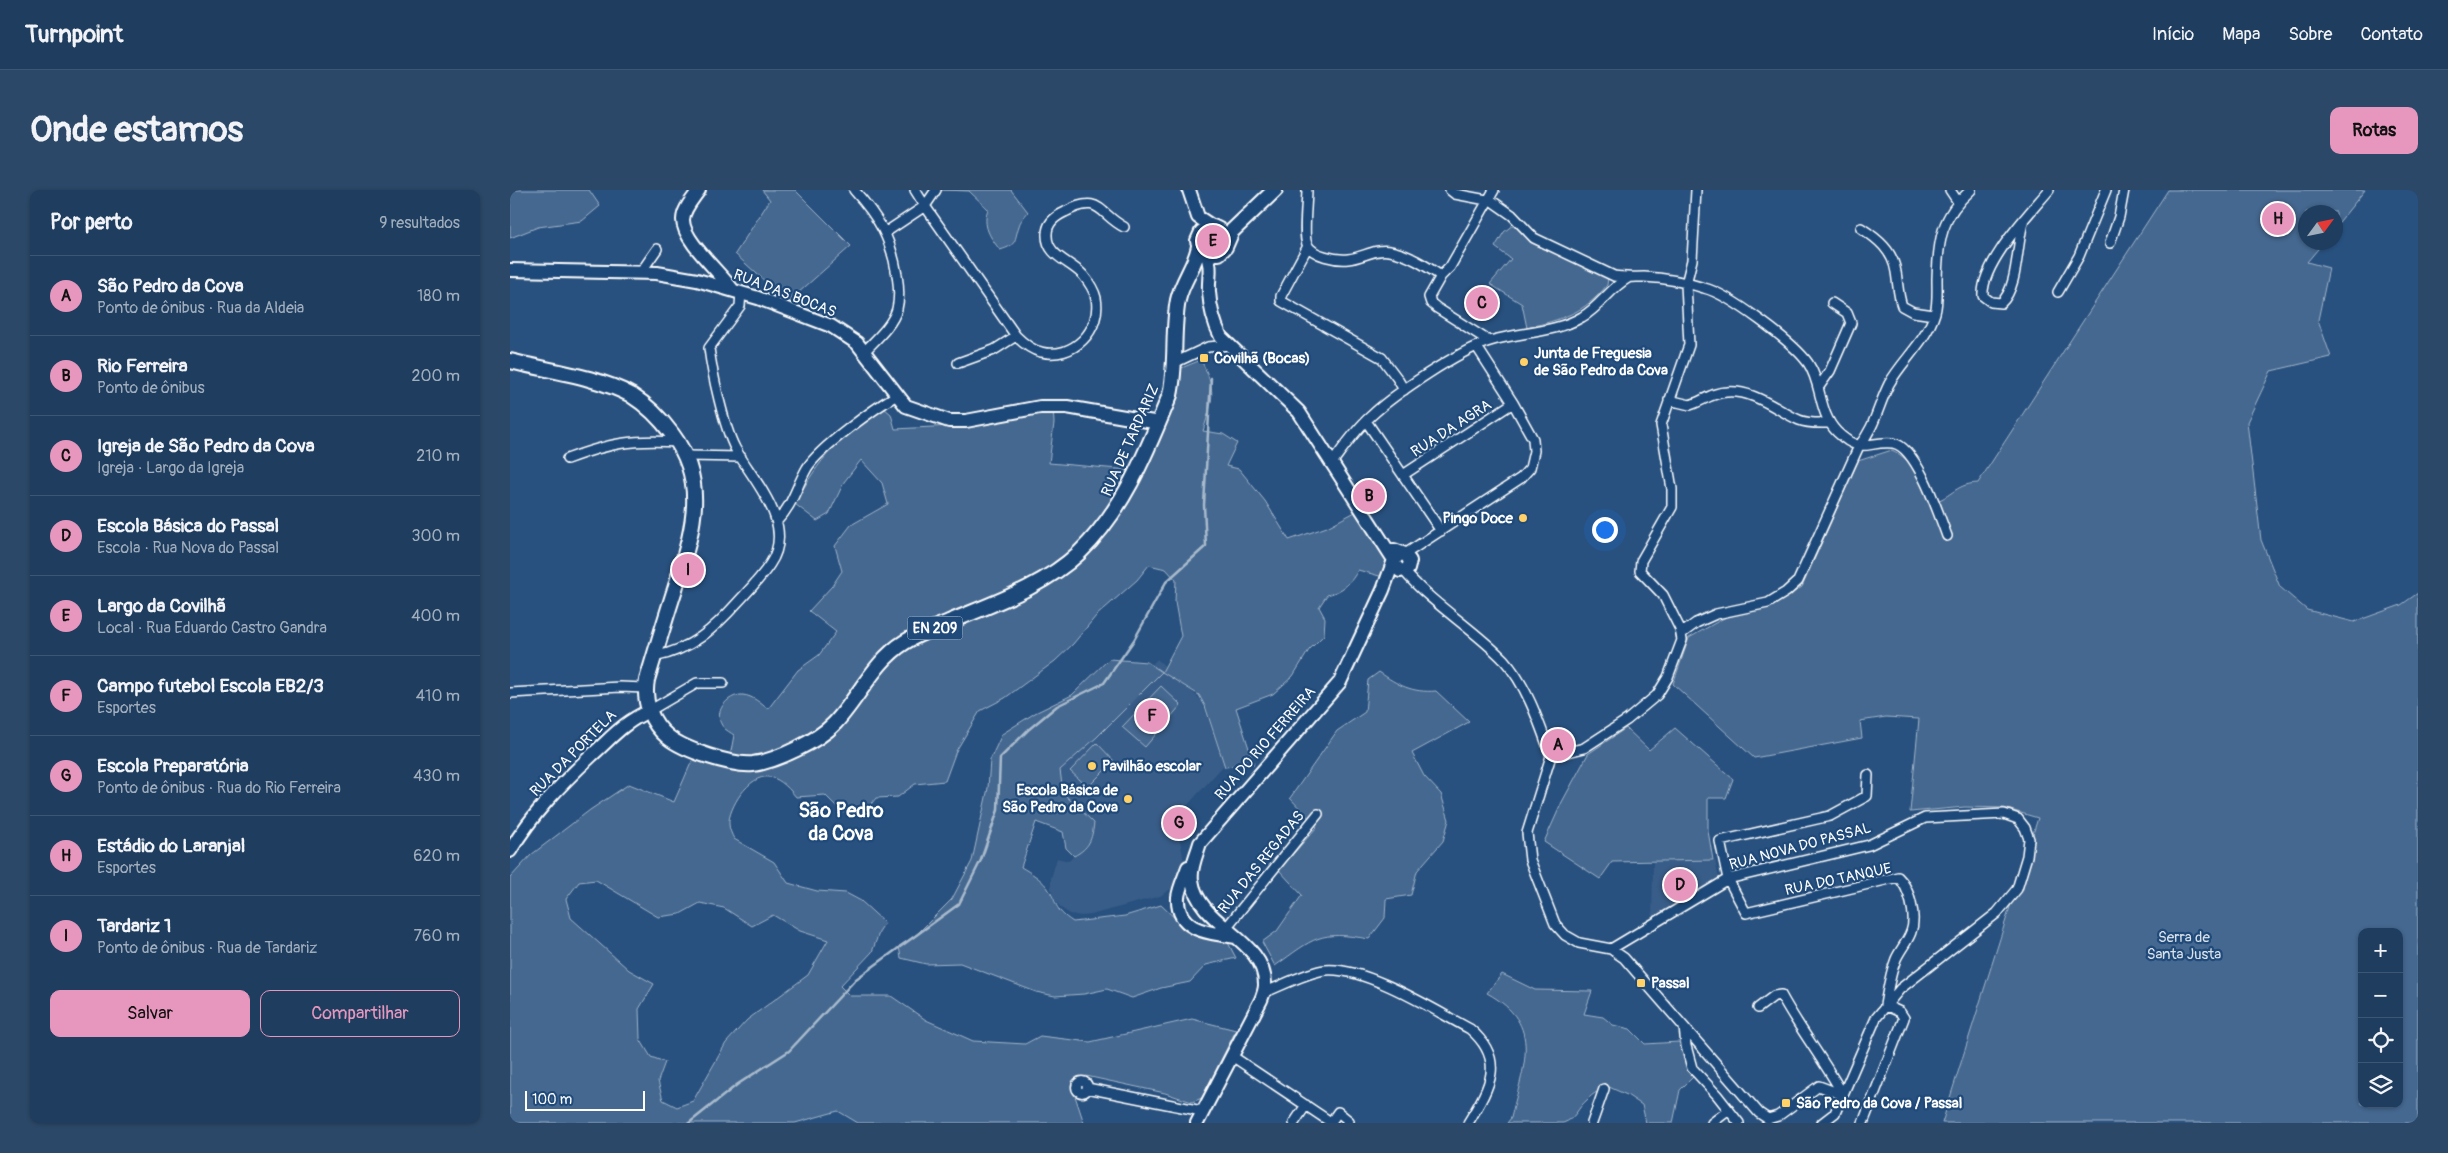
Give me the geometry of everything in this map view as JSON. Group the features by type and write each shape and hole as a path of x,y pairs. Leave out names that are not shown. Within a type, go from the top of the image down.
{"main road":[{"path":"1240,222 1272,193"},
{"name":"EN 209","path":"1240,222 1210,246 1205,229 1232,227 1240,222"},
{"path":"1210,246 1224,234 1216,228"},
{"name":"RUA DE TARDARIZ","path":"510,360 607,385 631,395 659,417 687,456 694,478 695,509 692,528 645,688 649,711 659,729 677,744 734,762 753,764 770,759 813,740 833,725 885,659 904,643 1022,591 1054,572 1078,554 1102,529 1122,500 1170,394 1174,363 1177,303 1180,290 1191,267 1210,246"}],"street":[{"path":"654,657 690,646 719,624 772,563 778,544 777,521 768,498 734,446 723,409 709,348 740,306 736,290 688,237 683,221 685,210 699,190"},
{"path":"854,190 868,205 886,232 894,259 900,294 896,311 890,323 864,352"},
{"path":"915,190 1016,336 1028,347 1040,352 1054,354 1066,351 1080,343 1089,335 1097,310 1095,297 1082,273 1054,253 1047,243 1047,231 1051,222 1076,206 1088,204 1098,205 1124,227"},
{"path":"1189,190 1194,222 1210,246 1209,294 1213,318 1222,337 1299,412 1385,545 1403,561 1418,586 1505,661 1524,692 1551,756 1527,833 1530,860 1554,924 1565,935 1580,943 1611,949 1624,958 1766,1121 1778,1116 1819,1086 1843,1095"},
{"path":"1307,190 1306,241 1308,246 1323,255 1349,259 1371,252 1388,250 1422,264 1441,276"},
{"path":"1450,190 1455,194 1488,200 1512,215 1534,238 1614,276 1628,278 1645,277 1686,284 1706,288 1722,296 1794,348 1808,363 1830,423 1838,432 1859,446 1894,443 1906,450 1920,471 1947,536"},
{"path":"1488,341 1431,303 1429,297 1441,276 1450,267 1494,190"},
{"path":"1551,756 1584,748 1628,720 1657,695 1668,677 1682,640 1663,595 1640,571 1641,561 1672,507 1672,489 1661,425 1689,345 1686,284 1692,260 1696,190"},
{"path":"1950,190 1958,202"},
{"path":"1681,634 1696,623 1716,614 1768,603 1786,592 1798,581 1859,446 1870,433 1889,385 1924,338 1934,315 1937,294 1938,245 1945,223 1958,202 1971,190"},
{"path":"2024,219 2017,245 2012,286 2001,303 1991,302 1983,296 1982,287 1986,276 2004,246 2024,219 2049,190"},
{"path":"2058,292 2079,256 2106,190"},
{"path":"2110,243 2119,217 2124,190"},
{"path":"886,232 925,206 936,191"},
{"path":"1193,206 1203,222 1216,228"},
{"path":"1861,228 1875,236 1892,258 1896,270 1898,296 1902,306 1912,312 1934,315"},
{"path":"1308,246 1280,296 1281,301 1382,358 1404,390"},
{"path":"641,272 657,249"},
{"name":"RUA DAS BOCAS","path":"510,270 641,272 697,280 736,290 831,326 858,343 906,406 949,421 966,421 1040,407 1067,407 1158,423"},
{"path":"1332,463 1366,421 1404,390 1488,341 1554,327 1581,318 1602,302 1617,285 1628,278"},
{"path":"1818,388 1830,370 1850,323 1847,313 1832,303"},
{"path":"958,363 994,350 1016,336"},
{"path":"1174,363 1208,347 1229,345"},
{"path":"1403,561 1441,531 1521,478 1530,468 1534,451 1533,439 1513,403 1477,347"},
{"path":"1669,400 1690,405 1704,398 1725,392 1738,392 1766,402 1799,420 1830,423"},
{"path":"777,521 788,510 808,466 831,444 874,409 897,395"},
{"name":"RUA DA AGRA","path":"1403,475 1513,403"},
{"path":"1366,421 1441,531"},
{"path":"567,459 604,445 626,441 678,442"},
{"path":"687,456 741,457"},
{"name":"RUA DO RIO FERREIRA","path":"1263,993 1265,984 1262,971 1255,956 1226,928 1210,916 1199,901 1192,880 1193,864 1200,842 1340,682 1383,590 1403,561"},
{"path":"649,711 697,684 723,683"},
{"path":"510,693 620,687 645,688"},
{"name":"RUA DA PORTELA","path":"510,851 530,819 560,785 630,720 649,711"},
{"path":"1728,879 1720,841 1830,816 1867,796 1868,775"},
{"name":"RUA DAS REGADAS","path":"1226,928 1318,814"},
{"name":"RUA NOVA DO PASSAL","path":"1611,949 1728,879 1869,846 1925,818 2004,814 2018,819 2025,828 2029,839 2027,856 2017,889 1997,913 1900,989 1885,1005 1876,1018 1831,1123"},
{"path":"1200,842 1192,857 1178,896 1179,908 1184,921 1192,928 1207,933 1236,937"},
{"name":"RUA DO TANQUE","path":"1728,879 1746,913 1898,877 1906,884 1914,921 1911,932 1897,958 1889,980 1885,1005"},
{"path":"1192,928 1205,928 1209,925 1210,916"},
{"path":"1087,1088 1200,1117 1263,993 1324,970 1346,971 1379,982 1470,1029 1483,1040 1490,1053 1493,1068 1487,1089 1468,1123"},
{"path":"1758,1008 1774,996 1781,995 1795,1022 1829,1068 1843,1095"},
{"path":"1863,1123 1904,1018 1900,1012 1885,1005"},
{"path":"1684,1027 1686,1046 1692,1068 1738,1123"},
{"path":"1232,1056 1331,1123 1338,1112 1349,1121 1347,1123"},
{"path":"1592,1123 1604,1089"},
{"path":"1294,1123 1306,1105"},
{"path":"1712,1123 1729,1110"},
{"path":"1822,1123 1835,1113"}],"shaded area":[{"name":"Escola Básica de São Pedro da Cova","path":"1157,659 1202,701 1224,765 1176,818 1184,862 1174,887 1160,896 1091,915 1070,914 1061,908 1054,899 1051,889 1051,878 1057,858 1069,861 1078,851 1043,781"},
{"path":"1715,860 1719,880 1652,918 1653,861"}],"green space":[{"path":"510,190 589,190 600,206 582,221 538,227 510,238"},
{"path":"762,190 795,190 851,246 788,302 735,254 770,200"},
{"path":"942,190 1011,190 1028,212 1020,222 1013,244 1000,250 988,231 986,215 988,209 969,191"},
{"name":"Serra de Santa Justa","path":"2168,190 2365,190 2343,217 2343,205 2298,205 2298,250 2317,250 2307,262 2329,268 2318,320 2331,357 2271,371 2247,422 2261,540 2280,587 2307,610 2354,622 2401,605 2418,593 2418,1123 1942,1123 2038,818 2004,808 1965,807 1910,812 1919,719 1886,717 1860,721 1862,738 1754,758 1673,684 1689,638 1724,618 1777,603 1802,587 1858,461 1892,450 1899,454 1916,472 1928,503 1942,499 1957,489 1978,483"},
{"path":"1514,224 1528,239 1608,278 1607,285 1590,303 1581,309 1551,322 1527,328 1522,304 1490,284 1511,259 1495,247 1504,232"},
{"path":"1201,360 1209,380 1212,395 1203,431 1223,434 1237,443 1226,466 1239,469 1265,501 1289,540 1327,527 1357,511 1389,558 1383,577 1358,570 1346,586 1327,595 1319,607 1325,618 1324,635 1309,650 1293,676 1273,694 1236,708 1254,764 1225,767 1205,706 1199,695 1162,672 1181,636 1175,602 1176,580 1166,569 1149,565 1137,580 1096,616 1073,644 1055,661 1005,698 980,711 956,751 945,781 915,784 898,797 876,798 863,814 842,812 825,795 796,797 782,782 768,777 761,778 754,781 740,795 732,809 729,824 734,839 774,862 788,883 817,891 846,893 861,901 885,923 880,930 872,952 840,986 850,996 891,996 926,1020 973,1041 1025,1044 1040,1036 1090,1042 1192,1019 1236,1030 1202,1098 1192,1102 1165,1093 1086,1076 1080,1079 1075,1096 1084,1123 858,1123 838,1111 795,1123 510,1123 510,878 531,855 590,810 629,784 674,802 691,763 697,756 729,762 734,735 724,728 720,723 719,717 720,711 727,701 743,695 756,700 768,709 798,670 819,655 836,632 809,611 832,586 842,571 835,546 851,525 888,504 882,483 861,460 844,482 829,514 817,521 795,504 813,473 832,449 884,408 891,414 895,429 952,426 1053,405 1054,423 1049,463 1142,471 1179,369","holes":["596,880 658,917 680,914 700,903 724,908 752,926 773,915 800,931 828,940 808,975 747,1020 726,1043 693,1101 677,1107 663,1100 658,1081 665,1062 651,1057 640,1039 639,1009 654,984 629,970 571,918 566,899 579,882"]},
{"path":"1109,659 1147,662 1162,672 1097,737 1060,770 1063,793 1094,823 1089,843 1074,856 1066,848 1063,832 1036,822 1021,867 1044,884 1062,913 1073,922 1125,916 1161,905 1179,922 1224,935 1236,958 1206,965 1190,982 1161,988 1132,998 1107,989 1084,994 1055,996 1036,992 960,963 926,964 901,958 899,946 916,935 952,899 972,861 988,788 990,760 1002,734 1035,713 1072,695"},
{"path":"1379,672 1393,681 1412,689 1436,691 1469,722 1412,753 1424,776 1441,794 1449,820 1443,841 1417,871 1411,895 1386,899 1385,918 1369,939 1339,935 1328,936 1309,943 1275,966 1262,942 1277,931 1302,895 1279,870 1317,827 1290,798 1337,731 1365,712 1368,680"},
{"path":"1161,686 1181,705 1145,747 1122,727"},
{"path":"1626,728 1649,750 1675,728 1733,779 1726,798 1708,798 1708,831 1713,860 1612,862 1600,879 1544,842 1562,802 1588,754"},
{"name":"Pavilhão escolar","path":"1097,743 1114,761 1088,787 1070,771"},
{"path":"1502,974 1535,990 1592,991 1584,1014 1603,1017 1613,1025 1630,1029 1645,1044 1679,1042 1684,1058 1695,1075 1680,1090 1673,1123 1646,1123 1642,1105 1627,1095 1609,1087 1592,1095 1571,1119 1563,1123 1507,1123 1511,1118 1520,1081 1525,1048 1523,1033 1517,1019 1505,1005 1487,993"}],"waterway":[{"path":"689,1123 738,1084 789,1051 856,979 959,904 981,860 998,810 1000,758 1028,730 1057,706 1104,683 1134,640 1166,582 1206,546 1204,505 1211,378"}],"place":[{"name":"Estádio do Laranjal","path":"2278,219"},
{"name":"Largo da Covilhã","path":"1213,241"},
{"name":"Igreja de São Pedro da Cova","path":"1482,303"},
{"name":"Covilhã (Bocas)","path":"1204,358"},
{"name":"Junta de Freguesia de São Pedro da Cova","path":"1524,362"},
{"name":"Rio Ferreira","path":"1369,496"},
{"name":"Pingo Doce","path":"1523,518"},
{"name":"Tardariz 1","path":"688,570"},
{"name":"Campo futebol Escola EB2/3","path":"1152,716"},
{"name":"São Pedro da Cova","path":"1558,745"},
{"name":"Pavilhão escolar","path":"1092,766"},
{"name":"Escola Básica de São Pedro da Cova","path":"1128,799"},
{"name":"Escola Preparatória","path":"1179,823"},
{"name":"Escola Básica do Passal","path":"1680,885"},
{"name":"Passal","path":"1641,983"},
{"name":"São Pedro da Cova / Passal","path":"1786,1103"}],"district":[{"name":"São Pedro da Cova","path":"841,822"}]}
